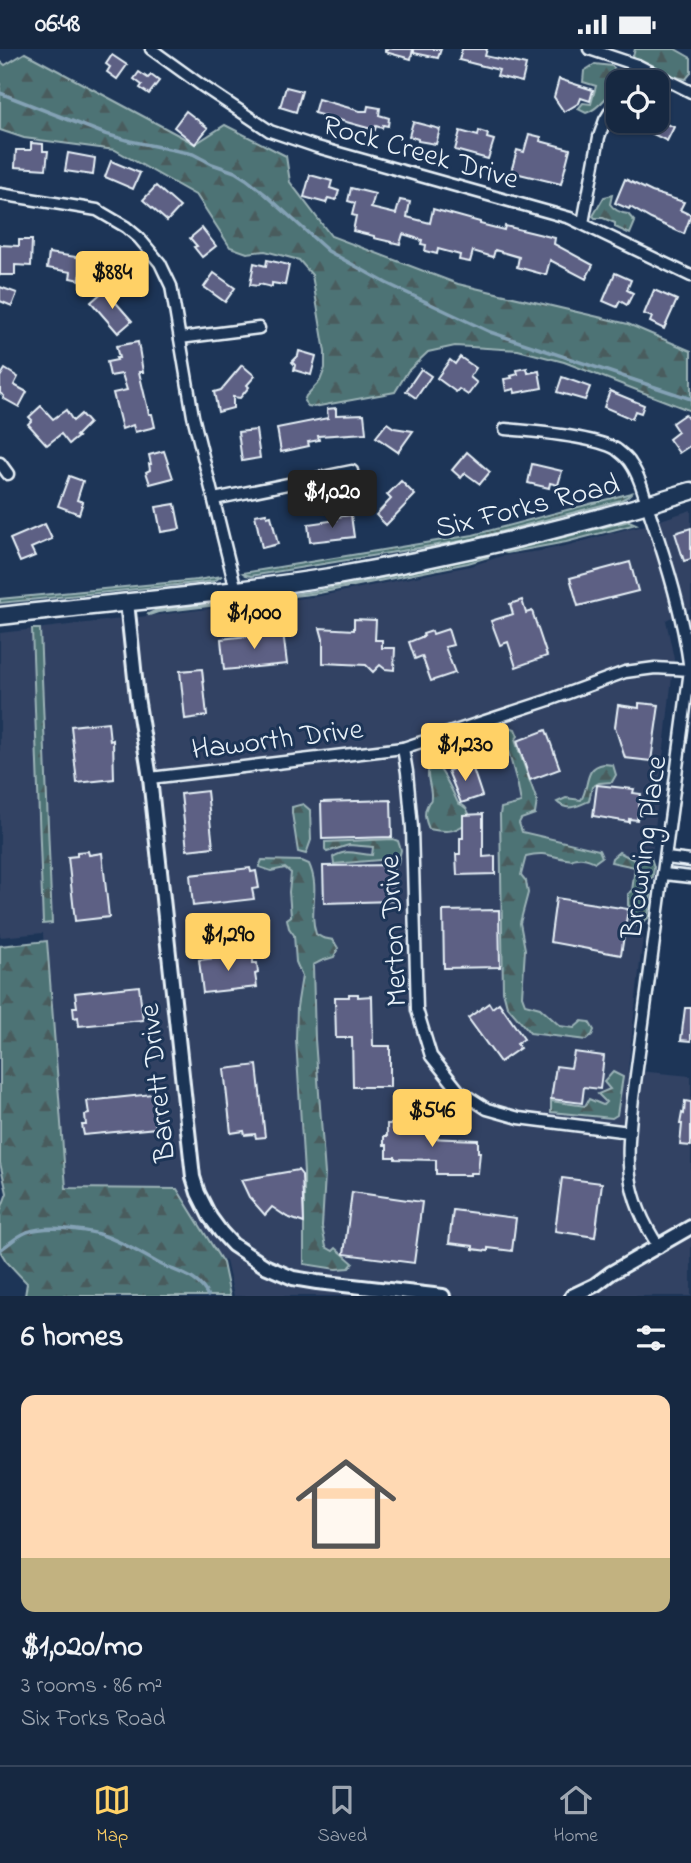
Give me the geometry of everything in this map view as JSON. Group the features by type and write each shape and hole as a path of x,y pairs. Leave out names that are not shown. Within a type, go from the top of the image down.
{"main road":[{"name":"Six Forks Road","path":"0,616 236,590 335,576 577,524 691,491"}],"street":[{"name":"Rock Creek Drive","path":"151,49 270,131 317,147 563,216 583,223 691,276"},
{"path":"589,49 637,65 691,92"},
{"path":"634,70 637,65"},
{"path":"583,223 594,155 606,120"},
{"path":"0,194 97,210 126,227 151,251 167,275 172,286 193,416 236,590"},
{"path":"180,338 258,328"},
{"name":"Browning Place","path":"505,429 593,442 618,451 631,464 680,609 691,670 629,1132 629,1180 639,1214 659,1247"},
{"path":"0,463 8,474"},
{"path":"214,499 352,471"},
{"name":"Barrett Drive","path":"127,602 150,778 193,1177 198,1193 210,1217 233,1245 253,1259 293,1278 443,1296"},
{"name":"Haworth Drive","path":"150,778 403,748 625,672 655,667 691,670"},
{"name":"Merton Drive","path":"403,748 412,828 417,1010 431,1056 459,1091 487,1109 519,1118 629,1132"},
{"path":"666,858 691,861"},
{"path":"664,874 691,877"},
{"path":"572,1296 691,1227"}],"shaded area":[{"path":"691,510 691,608 666,620 674,659 628,1070 691,1076 691,1296 234,1296 226,1261 82,1200 40,1197 43,933 0,937 0,633 320,596 470,566 502,556 569,545 636,528"}],"green space":[{"path":"635,49 675,49 691,58 691,73 686,79 673,76 669,75 669,70 656,70 633,56"},
{"path":"25,53 195,144 225,125 286,156 290,182 331,236 458,284 628,324 691,351 691,411 564,362 518,350 455,346 428,352 408,371 395,392 308,406 304,401 306,396 320,381 325,368 325,352 312,275 299,260 265,251 247,253 230,247 197,196 115,150 24,138 0,130 0,61 5,65"},
{"path":"595,64 612,66 616,70 606,70 606,98 586,113 578,109 583,103 591,104 596,86 583,82 584,71"},
{"path":"612,195 610,204 618,211 628,214 635,222 630,234 615,227 615,223 593,216 604,197"},
{"path":"631,493 621,500 473,539 251,576 243,573 473,535"},
{"path":"629,521 636,524 566,542 503,552"},
{"path":"488,555 468,563 319,593 148,614 157,610 315,591"},
{"path":"222,576 214,581 0,603 0,599"},
{"path":"32,629 40,629 52,923 43,924"},
{"path":"507,726 515,729 518,736 515,740 537,801 535,814 521,819 519,823 522,832 599,850 602,857 595,862 543,854 526,856 521,875 526,881 528,893 520,923 525,949 522,996 525,1004 540,1008 560,1026 574,1028 582,1021 589,1022 594,1030 586,1040 530,1033 507,1006 503,991 500,815 501,808 521,803 504,736"},
{"path":"433,761 444,775 458,803 465,807 470,816 471,819 457,829 429,829 427,824 425,812 431,801 428,774"},
{"path":"613,765 616,775 612,782 599,783 592,787 589,801 569,807 557,802 566,798 581,800 590,773 597,766"},
{"path":"303,804 310,810 311,840 306,854 298,852 292,813 292,807"},
{"path":"398,841 401,850 398,863 391,859 334,864 333,857 338,854 347,852 372,855 373,847 349,845 327,852 325,849 325,842"},
{"path":"619,852 636,861 643,855 650,855 654,867 653,877 648,880 646,890 651,895 648,918 638,926 633,925 630,920 632,909 628,905 635,867 611,862"},
{"path":"262,860 302,861 309,864 314,882 313,916 316,934 333,940 338,948 334,957 313,965 315,1039 325,1174 322,1227 326,1247 333,1251 336,1248 353,1263 349,1268 336,1269 304,1264 304,1173 296,1039 302,976 296,962 294,935 287,919 291,916 291,873 285,868 271,871 259,867"},
{"path":"47,941 66,1188 177,1189 223,1263 230,1296 25,1296 27,1283 0,1251 0,1212 7,1193 0,1163 0,946"},
{"path":"613,1072 623,1077 617,1115 612,1118 551,1112 551,1101 585,1106 589,1099 603,1105 606,1102 598,1094 610,1089 604,1082"}],"building":[{"path":"385,49 413,49 411,59 385,52"},
{"path":"414,49 441,49 438,58 414,53"},
{"path":"462,49 487,49 485,56 526,65 522,82 497,76 499,70 459,60"},
{"path":"112,55 127,65 117,79 107,72 110,67 106,64"},
{"path":"139,72 148,78 151,75 159,81 149,94 140,88 142,85 134,79"},
{"path":"559,79 593,90 590,101 581,98 579,103 564,112 554,97"},
{"path":"286,87 302,91 296,112 280,107"},
{"path":"318,99 360,111 367,111 368,106 380,108 379,115 389,118 388,126 376,126 375,130 314,113"},
{"path":"186,111 208,128 195,144 174,127"},
{"path":"413,122 440,129 436,144 418,141 409,136"},
{"path":"669,125 674,127 667,141 651,133 669,133"},
{"path":"460,131 478,136 479,131 494,140 488,159 455,150"},
{"path":"529,134 541,137 540,141 570,149 561,184 511,172 517,150 524,152"},
{"path":"31,143 43,144 43,151 48,151 46,169 15,167 16,150 31,150"},
{"path":"68,153 95,158 93,175 65,171"},
{"path":"111,161 140,173 133,189 105,177"},
{"path":"310,175 332,181 330,188 339,191 336,200 328,198 326,203 304,197"},
{"path":"625,179 652,192 684,202 680,210 691,215 684,234 630,207 629,209 615,203"},
{"path":"156,186 180,207 167,221 143,200"},
{"path":"351,188 375,194 371,208 396,214 400,200 410,202 407,217 430,223 433,209 504,230 505,226 555,238 554,244 593,265 586,279 550,260 546,275 517,267 519,257 495,250 493,257 473,251 470,262 459,260 460,255 438,249 437,254 425,251 426,245 421,244 422,240 403,234 400,244 374,238 353,231 356,216 352,215 355,203 348,201"},
{"path":"202,228 216,246 202,257 190,238"},
{"path":"19,240 32,240 31,266 15,265 15,275 0,275 0,245 19,246"},
{"path":"49,253 83,258 80,280 70,278 71,272 47,268"},
{"path":"267,260 289,265 285,285 250,285 254,263 266,266"},
{"path":"214,273 235,288 225,302 204,287"},
{"path":"615,273 631,280 627,290 633,293 627,305 620,301 617,307 603,301"},
{"path":"0,287 17,293 12,306 0,301"},
{"path":"105,290 132,321 118,333 91,302"},
{"path":"654,290 677,300 664,329 650,322 652,317 644,314"},
{"path":"138,342 143,372 139,372 149,414 152,414 155,427 135,432 133,425 122,429 113,393 127,390 122,374 110,376 107,362 119,358 116,346"},
{"path":"299,351 316,356 311,375 294,370 295,365 292,362"},
{"path":"460,357 476,368 470,377 477,383 468,395 459,389 456,392 437,378 450,360 455,364"},
{"path":"242,365 255,376 240,398 233,397 233,408 218,412 214,392 221,390"},
{"path":"527,368 528,373 539,371 542,388 515,393 514,389 506,391 504,379 512,378 511,376 518,374 517,370"},
{"path":"5,369 18,377 14,385 27,392 19,407 3,398 0,393 0,377"},
{"path":"421,369 431,376 416,398 406,391"},
{"path":"562,377 590,387 585,400 557,392"},
{"path":"610,391 644,405 641,413 635,411 632,419 604,407"},
{"path":"41,406 53,419 66,410 73,421 81,414 89,423 69,444 61,434 47,445 28,424 32,420 29,417"},
{"path":"336,408 336,415 364,414 366,433 318,436 319,440 308,442 309,446 281,452 277,428 328,418 327,409"},
{"path":"685,414 691,422 691,445 679,453 669,439 678,432 672,423"},
{"path":"387,423 394,428 413,431 398,452 376,437"},
{"path":"256,430 260,458 242,461 238,432"},
{"path":"164,451 173,478 150,484 146,472 150,470 149,455"},
{"path":"467,452 490,472 480,484 465,473 461,478 452,470"},
{"path":"532,464 562,471 558,485 550,483 549,488 528,483"},
{"path":"69,476 83,481 77,500 83,502 79,514 58,506"},
{"path":"401,481 415,495 386,525 376,515 391,499 387,495"},
{"path":"175,504 180,529 161,532 156,507"},
{"path":"266,513 267,517 271,516 278,544 262,548 255,515"},
{"path":"351,515 354,537 310,542 308,524"},
{"path":"45,524 52,539 31,548 35,556 20,562 10,539"},
{"path":"691,528 691,559 684,561 675,533"},
{"path":"630,562 638,591 578,606 570,578"},
{"path":"522,600 526,613 532,611 547,656 516,667 508,642 500,645 491,621 513,614 510,604"},
{"path":"354,619 376,620 375,640 382,640 382,648 395,648 394,670 380,665 373,672 366,665 323,663 320,628 354,630"},
{"path":"448,629 453,645 445,647 455,673 431,681 422,656 415,659 409,642 432,631 433,634"},
{"path":"283,632 287,664 224,670 221,639"},
{"path":"202,669 207,716 185,719 180,671"},
{"path":"639,703 659,705 651,761 625,758 615,727 618,705 639,708"},
{"path":"108,722 110,741 113,740 114,779 77,783 71,726"},
{"path":"546,730 560,769 530,780 517,741"},
{"path":"471,763 482,796 461,803 448,771"},
{"path":"597,785 634,789 633,793 641,794 637,820 629,819 629,822 593,816"},
{"path":"207,791 213,847 187,850 181,794"},
{"path":"391,800 392,837 322,839 321,802"},
{"path":"483,814 483,857 495,856 495,874 457,875 456,854 460,854 460,838 463,838 463,815"},
{"path":"88,851 89,855 102,853 109,917 75,921 68,857 77,856 77,852"},
{"path":"393,865 394,901 324,903 323,866"},
{"path":"250,868 251,872 256,871 259,888 252,889 254,899 193,906 190,875"},
{"path":"556,898 628,909 621,955 550,942"},
{"path":"499,910 500,967 444,968 443,911"},
{"path":"253,954 253,963 257,963 257,987 203,993 199,960"},
{"path":"139,986 143,1020 79,1026 78,1017 74,1018 73,1007 77,1007 75,993"},
{"path":"349,994 358,994 358,997 372,996 373,1046 390,1046 390,1087 353,1087 352,1038 336,1038 335,997 349,997"},
{"path":"489,1003 492,1008 499,1003 524,1039 517,1044 520,1048 500,1062 468,1018"},
{"path":"685,1008 691,1008 691,1041 681,1040"},
{"path":"574,1052 604,1056 600,1089 584,1087 582,1103 551,1099 556,1066 571,1068"},
{"path":"257,1065 265,1137 256,1138 255,1134 245,1135 244,1131 231,1133 224,1069"},
{"path":"152,1094 156,1128 84,1135 82,1125 86,1125 85,1115 89,1114 87,1101"},
{"path":"685,1101 691,1102 691,1146 680,1145 680,1124"},
{"path":"387,1124 429,1124 428,1138 478,1140 478,1173 436,1174 436,1160 387,1157 384,1136 387,1136"},
{"path":"298,1170 302,1175 304,1223 287,1217 272,1207 265,1215 249,1197 241,1180"},
{"path":"562,1178 602,1183 595,1237 555,1231"},
{"path":"352,1192 422,1202 414,1263 344,1254"},
{"path":"453,1210 516,1218 512,1251 488,1248 488,1251 449,1243"}],"waterway":[{"path":"0,93 105,134 193,154 235,172 265,194 328,251 386,283 490,332 691,399"},
{"path":"0,1250 20,1236 35,1230 64,1229 94,1233 116,1240 187,1276 199,1284 208,1296"}]}
